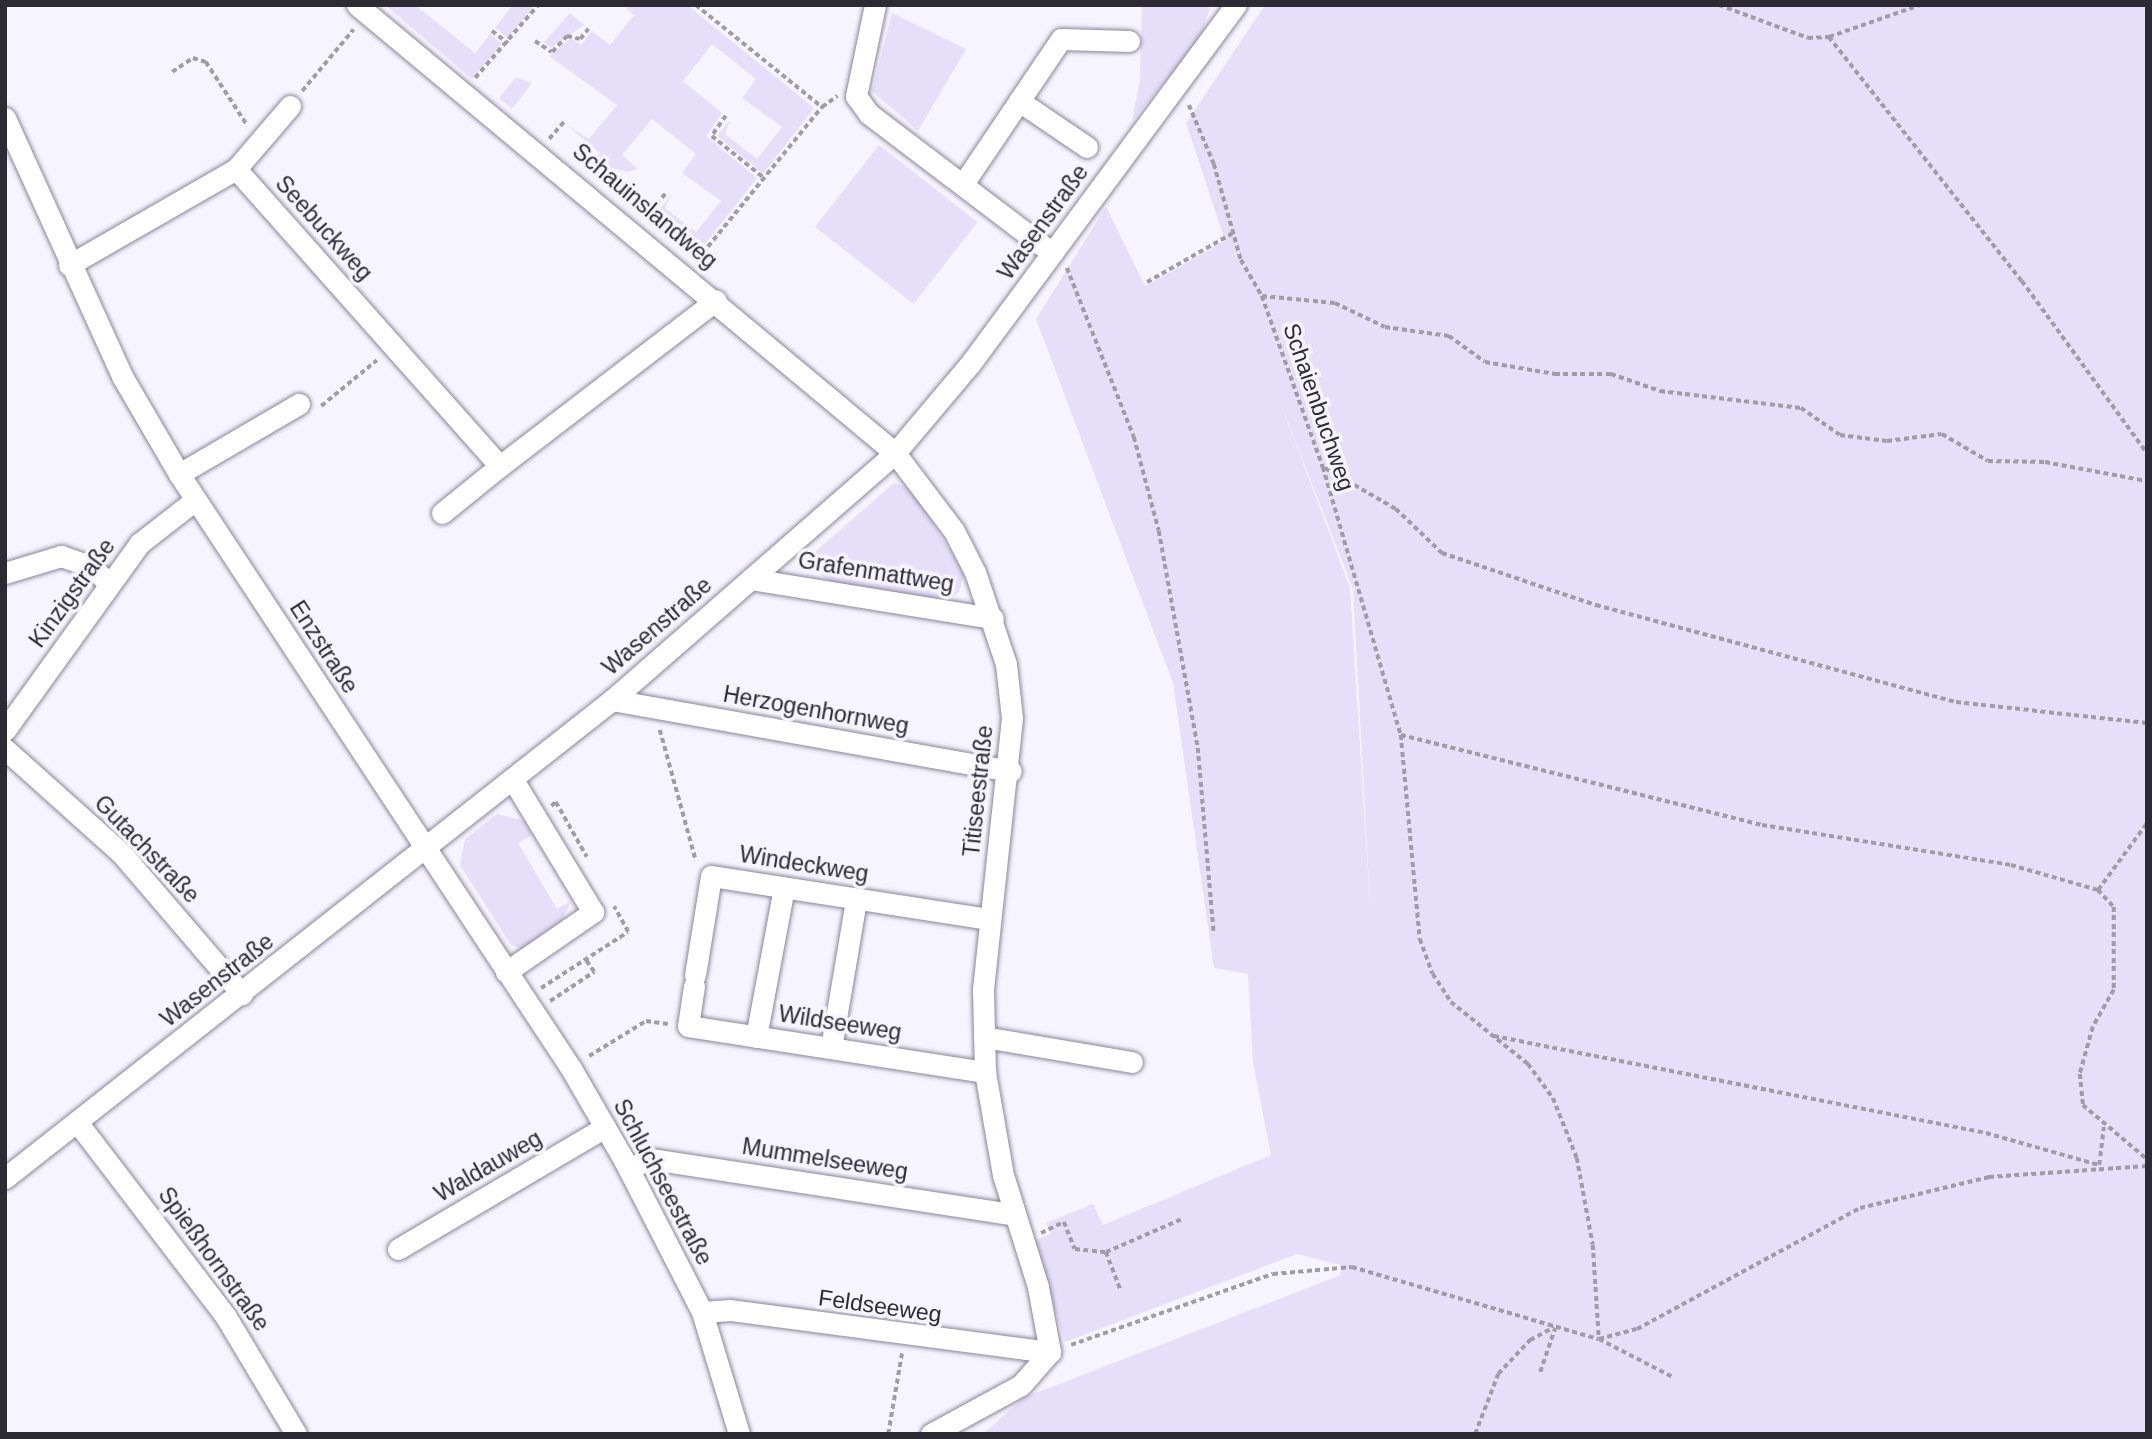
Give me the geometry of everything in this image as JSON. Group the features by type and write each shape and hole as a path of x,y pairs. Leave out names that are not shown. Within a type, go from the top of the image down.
{"street":[{"path":"875,5 856,96 869,114 1057,255"},
{"name":"Wasenstraße","path":"5,1178 513,780 611,700 895,453 1057,255 1236,5"},
{"name":"Schauinslandweg","path":"358,13 716,300 895,453"},
{"path":"963,184 1061,39 1129,41"},
{"path":"1020,101 1087,147"},
{"path":"69,265 236,169 290,106"},
{"name":"Enzstraße","path":"5,118 10,150 178,474 425,849"},
{"name":"Seebuckweg","path":"236,169 500,466"},
{"path":"442,513 716,300"},
{"path":"178,474 299,404"},
{"name":"Titiseestraße","path":"895,453 954,531 993,618 1011,705 1011,771 989,919 985,1072 1015,1215 1038,1287 1050,1352"},
{"name":"Kinzigstraße","path":"5,730 140,543 195,500"},
{"path":"5,573 61,556 90,566 110,583"},
{"name":"Grafenmattweg","path":"751,579 993,618"},
{"name":"Herzogenhornweg","path":"611,700 1011,771"},
{"name":"Gutachstraße","path":"5,749 121,853 242,994"},
{"path":"506,972 593,912 513,780"},
{"name":"Schluchseestraße","path":"425,849 506,972 628,1168 702,1312 739,1434"},
{"name":"Windeckweg","path":"688,1026 695,981 704,869 784,888 989,919"},
{"path":"756,1037 784,888"},
{"path":"831,1048 856,900"},
{"name":"Wildseeweg","path":"688,1026 985,1072"},
{"path":"984,1037 1132,1062"},
{"name":"Spießhornstraße","path":"77,1122 219,1307 296,1434"},
{"name":"Waldauweg","path":"398,1249 605,1128"},
{"name":"Mummelseeweg","path":"628,1168 651,1159 1015,1215"},
{"name":"Feldseeweg","path":"702,1312 730,1310 905,1336 1050,1352"},
{"path":"931,1434 1021,1385 1050,1352"}],"path":[{"path":"471,82 508,43 538,5"},
{"path":"696,5 821,107"},
{"path":"1719,5 1808,38 1829,37 1920,5"},
{"path":"290,106 358,13"},
{"path":"535,41 552,52 567,36 580,39 588,29"},
{"path":"492,31 508,43"},
{"path":"1829,37 2022,281 2147,453"},
{"path":"172,72 193,58 206,62 259,144"},
{"path":"694,265 821,107 841,94"},
{"name":"Schaienbuchweg","path":"1185,96 1233,233 1262,296 1323,467 1401,735 1420,939 1451,1002 1528,1064 1553,1098 1577,1158 1593,1245 1599,1339"},
{"path":"726,116 712,136 764,178"},
{"path":"546,143 564,122"},
{"path":"642,222 666,192"},
{"path":"1147,282 1233,233"},
{"path":"1057,255 1134,437 1159,531 1198,748 1214,934"},
{"path":"1262,296 1335,303 1385,327 1449,336 1485,362 1555,374 1611,374 1660,391 1801,408 1840,435 1887,441 1942,434 1988,461 2045,462 2147,481"},
{"path":"299,404 316,410 384,354"},
{"path":"1323,467 1396,509 1442,552 1596,605 1956,702 2147,723"},
{"path":"660,721 704,869"},
{"path":"1401,735 1762,825 2011,865 2098,890 2114,907 2114,989 2093,1027 2080,1074 2083,1105 2104,1126 2147,1158"},
{"path":"2098,890 2147,822"},
{"path":"628,932 633,929"},
{"path":"539,989 585,958 594,972 548,1003"},
{"path":"585,1059 646,1020 688,1026"},
{"path":"1492,1036 1986,1133 2099,1165"},
{"path":"2099,1165 2104,1126"},
{"path":"1599,1339 1637,1329 1860,1208 1989,1177 2099,1165 2147,1166"},
{"path":"1032,1236 1064,1222 1075,1249 1106,1252 1182,1219"},
{"path":"1106,1252 1121,1291"},
{"path":"1050,1352 1273,1274 1352,1268 1599,1339 1673,1377"},
{"path":"1540,1373 1556,1326"},
{"path":"1475,1434 1498,1374 1530,1340 1556,1326"},
{"path":"888,1434 905,1336"}],"shaded area":[{"path":"385,5 415,5 475,53 490,34 502,44 472,79"},
{"path":"513,5 534,5 508,38 495,28"},
{"path":"622,5 687,5 814,108 763,174 717,136 730,120 725,134 757,159 782,127 742,98 756,79 712,44 683,81 722,113 706,136 757,178 704,245 659,210 671,195 665,208 696,232 721,201 682,173 696,154 652,119 622,155 638,169 627,172 592,163 600,153 567,125 589,139 617,105 549,56 571,38 581,45 592,31 610,45 634,15"},
{"path":"1142,5 1211,5 1200,39 1132,121 1140,79"},
{"path":"1265,5 2147,5 2147,1434 983,1434 1023,1398 1341,1275 1340,1265 1297,1254 1065,1342 1034,1241 1051,1234 1046,1223 1093,1204 1103,1225 1271,1155 1253,1063 1248,974 1214,968 1173,683 1036,319 1106,207 1145,286 1225,241 1186,123","holes":["1277,394 1353,589 1371,921 1350,588"]},
{"path":"570,13 584,25 551,48 544,42"},
{"path":"892,13 966,49 918,131 872,91"},
{"path":"516,77 532,83 512,109 499,98"},
{"path":"879,145 978,222 913,304 815,227"},
{"path":"894,483 913,489 964,574 959,592 947,602 831,583 817,571 816,551"},
{"path":"497,814 524,821 532,835 518,843 557,909 571,901 560,925 524,949 511,945 460,865 465,839"}]}
